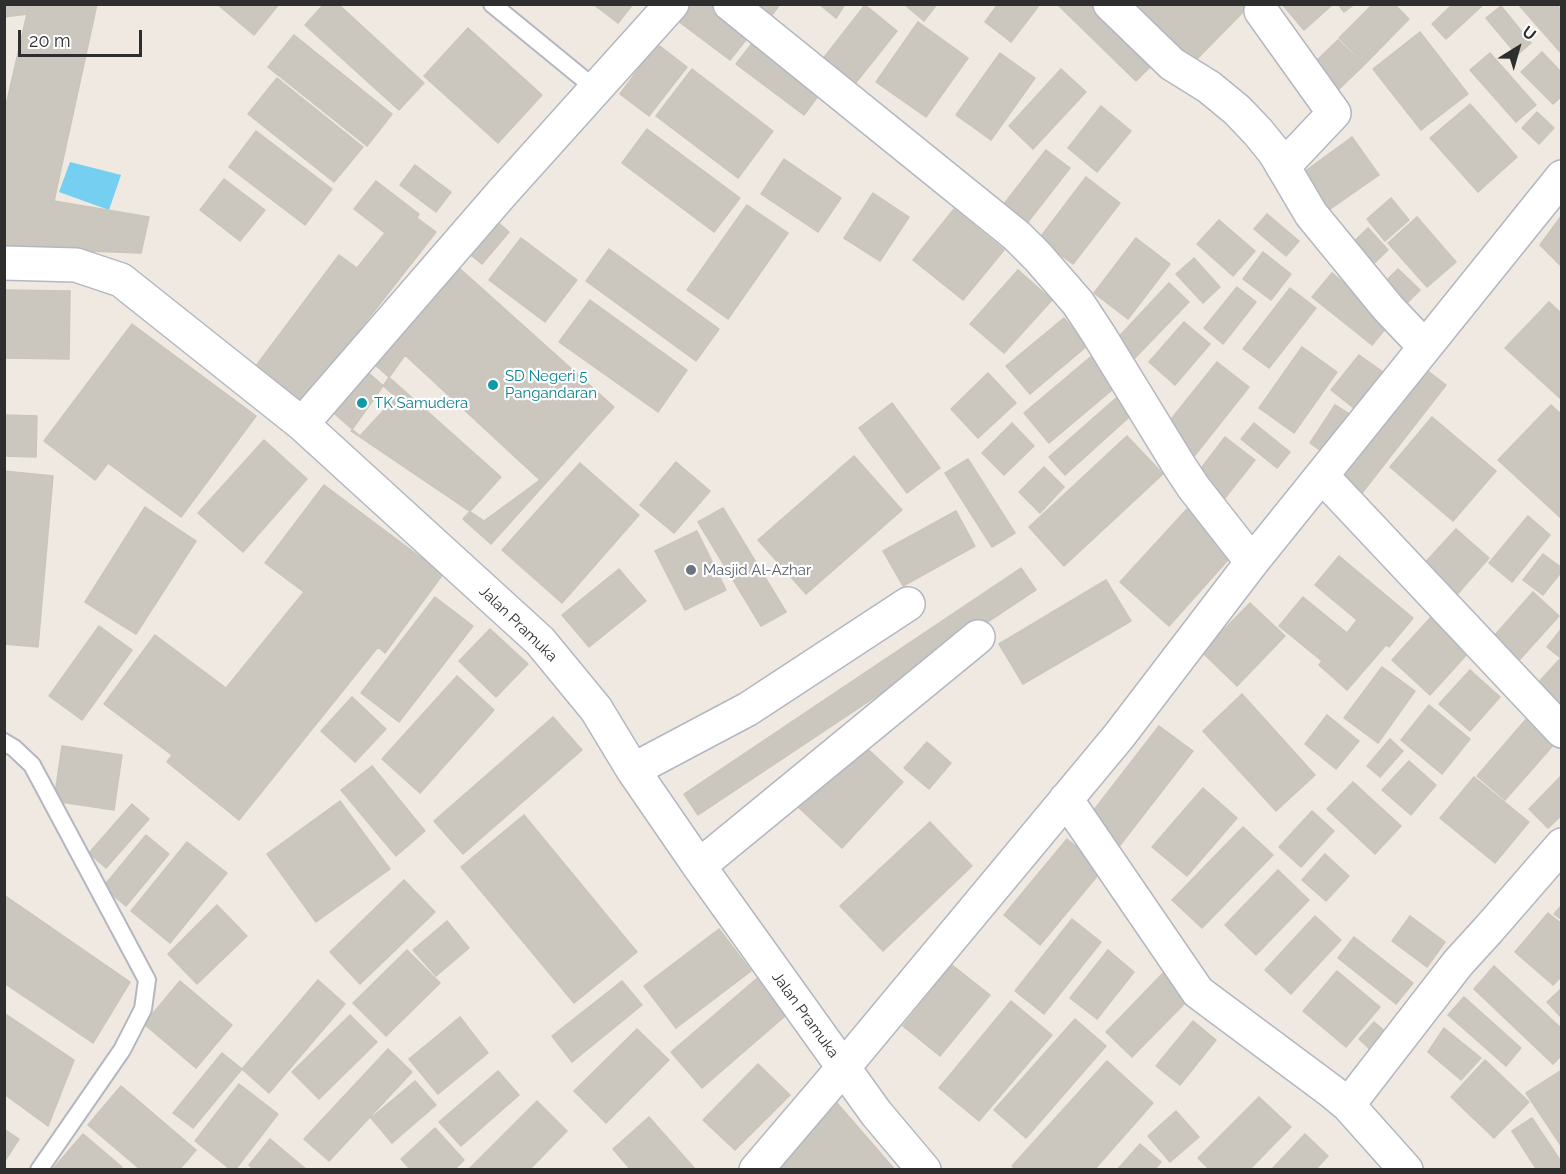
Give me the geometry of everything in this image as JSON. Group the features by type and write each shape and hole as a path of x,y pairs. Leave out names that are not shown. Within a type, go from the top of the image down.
{"street":[{"path":"302,424 502,193 672,4"},
{"path":"730,4 1017,236 1038,257 1078,303 1184,474 1252,562"},
{"path":"1110,4 1172,64 1209,87 1237,110 1258,132 1275,153 1311,214 1388,308 1425,347"},
{"path":"1261,11 1334,114 1283,167"},
{"path":"756,1170 1119,736 1252,562 1562,177"},
{"name":"Jalan Pramuka","path":"4,263 76,265 121,280 302,424 540,641 596,709 633,770 699,866 843,1068 876,1113 924,1170"},
{"path":"1322,476 1562,730"},
{"path":"633,770 748,709 908,604"},
{"path":"699,866 978,637"},
{"path":"1066,799 1198,992 1348,1105 1406,1170"},
{"path":"1348,1105 1458,963 1562,845"}],"lane":[{"path":"492,4 597,90"},
{"path":"4,742 32,765 147,980 143,1010 122,1050 39,1170"}],"water":[{"path":"70,162 121,175 109,210 59,192"}],"building":[{"path":"4,4 97,4 54,201 149,217 141,253 4,248 4,114 27,14 4,17"},
{"path":"217,4 279,4 254,35"},
{"path":"324,4 338,4 424,83 399,110 305,25"},
{"path":"593,4 633,4 618,23"},
{"path":"691,4 718,4 753,31 730,60 678,21"},
{"path":"740,4 780,4 766,23"},
{"path":"819,4 845,4 836,18"},
{"path":"904,4 937,4 924,21"},
{"path":"998,4 1040,4 1011,42 985,22"},
{"path":"1057,4 1093,4 1154,63 1136,81"},
{"path":"1131,4 1251,4 1192,64"},
{"path":"1282,4 1330,4 1331,6 1304,30"},
{"path":"1338,4 1355,4 1344,12"},
{"path":"1373,4 1394,4 1409,19 1365,64 1339,38"},
{"path":"1453,4 1484,4 1446,39 1432,24"},
{"path":"1518,4 1556,4 1562,11 1562,54"},
{"path":"865,5 897,31 854,85 822,60"},
{"path":"1501,6 1531,43 1517,55 1486,18"},
{"path":"918,22 968,58 926,117 876,82"},
{"path":"468,28 542,95 498,143 424,76"},
{"path":"1420,32 1468,94 1421,130 1373,69"},
{"path":"294,35 392,114 367,146 268,67"},
{"path":"757,37 824,88 804,115 736,64"},
{"path":"1338,40 1364,65 1337,91 1312,65"},
{"path":"657,44 687,67 649,116 620,94"},
{"path":"1542,52 1562,73 1562,96 1553,104 1521,72"},
{"path":"1000,53 1035,78 991,140 956,115"},
{"path":"1490,53 1536,105 1516,122 1470,70"},
{"path":"692,69 773,131 738,178 656,116"},
{"path":"1061,69 1086,92 1033,149 1009,126"},
{"path":"277,78 363,147 334,182 248,114"},
{"path":"1470,104 1517,157 1478,192 1430,138"},
{"path":"1101,106 1131,131 1097,172 1068,148"},
{"path":"1537,112 1554,128 1539,144 1522,128"},
{"path":"647,129 740,198 714,232 622,163"},
{"path":"256,131 332,189 305,225 229,167"},
{"path":"1352,137 1379,175 1326,212 1300,175"},
{"path":"1046,150 1070,168 1024,227 1000,209"},
{"path":"784,159 841,198 818,232 761,194"},
{"path":"415,165 451,192 436,212 400,185"},
{"path":"1086,177 1120,203 1073,264 1039,239"},
{"path":"224,179 265,210 240,241 200,210"},
{"path":"376,181 419,214 417,218 436,232 303,402 256,366 339,255 357,268 385,233 354,209"},
{"path":"873,193 909,217 880,261 844,238"},
{"path":"1391,198 1409,220 1385,241 1367,219"},
{"path":"747,205 788,233 728,319 687,290"},
{"path":"954,209 1004,250 963,300 913,260"},
{"path":"1267,214 1299,241 1286,256 1254,229"},
{"path":"1562,215 1562,267 1540,245"},
{"path":"1417,217 1456,262 1427,287 1388,243"},
{"path":"494,219 509,232 482,264 467,252"},
{"path":"1219,220 1255,251 1233,276 1197,244"},
{"path":"1368,228 1388,250 1367,270 1347,248"},
{"path":"521,238 577,280 545,322 489,280"},
{"path":"1136,238 1170,264 1128,319 1094,293"},
{"path":"609,249 719,329 696,361 586,281"},
{"path":"1263,252 1291,274 1271,300 1243,279"},
{"path":"1194,258 1220,287 1203,303 1176,274"},
{"name":"SD Negeri 5 Pangandaran","path":"458,267 614,407 491,544 463,519 501,477 373,363"},
{"path":"1398,269 1420,290 1405,305 1383,284"},
{"path":"1018,270 1052,300 1004,353 970,324"},
{"path":"1332,273 1391,322 1372,345 1312,297"},
{"path":"1169,283 1189,302 1130,363 1111,345"},
{"path":"1237,287 1256,302 1223,344 1204,328"},
{"path":"1290,288 1316,308 1269,368 1243,349"},
{"path":"5,290 70,291 69,359 4,358"},
{"path":"590,300 687,370 658,412 559,342"},
{"path":"1549,302 1562,314 1562,400 1505,348"},
{"path":"1064,318 1087,346 1030,394 1006,366"},
{"path":"1184,322 1210,344 1175,385 1149,362"},
{"path":"132,324 256,416 181,517 108,463 95,480 44,441"},
{"path":"1302,347 1337,372 1294,433 1259,408"},
{"path":"1100,349 1125,379 1049,443 1024,413"},
{"path":"405,355 540,480 484,521 351,431"},
{"path":"1359,355 1383,372 1355,409 1331,390"},
{"path":"1217,362 1249,387 1192,459 1160,433"},
{"path":"1420,365 1446,385 1362,493 1336,473"},
{"name":"TK Samudera","path":"363,368 396,397 360,436 328,408"},
{"path":"988,373 1016,403 978,438 951,409"},
{"path":"1123,392 1138,409 1065,475 1049,457"},
{"path":"892,403 940,468 907,493 859,428"},
{"path":"1335,405 1354,417 1328,456 1310,443"},
{"path":"1551,405 1562,415 1562,519 1498,460"},
{"path":"4,415 37,416 36,457 4,456"},
{"path":"1432,417 1496,471 1453,521 1390,467"},
{"path":"1012,423 1034,446 1004,475 982,453"},
{"path":"1254,423 1290,452 1277,468 1241,439"},
{"path":"1127,436 1163,474 1064,566 1029,527"},
{"path":"1225,437 1255,460 1225,498 1196,475"},
{"path":"264,440 307,479 243,552 198,513"},
{"path":"854,456 902,510 806,594 758,540"},
{"path":"968,459 1015,533 992,547 945,473"},
{"path":"676,462 710,491 674,533 640,505"},
{"path":"580,463 639,515 562,603 502,550"},
{"path":"1044,467 1064,487 1040,513 1019,492"},
{"path":"4,471 53,476 38,647 4,644"},
{"path":"324,485 443,574 385,653 378,647 239,820 167,762 172,755 104,704 155,635 226,688 304,592 265,563"},
{"path":"145,507 196,541 136,634 85,602"},
{"path":"723,508 786,612 761,626 698,522"},
{"path":"1187,509 1235,552 1169,626 1120,582"},
{"path":"956,511 975,546 903,586 883,551"},
{"path":"1528,516 1550,535 1512,582 1489,563"},
{"path":"1456,529 1489,558 1454,598 1421,567"},
{"name":"Masjid Al-Azhar","path":"697,531 726,590 685,610 655,551"},
{"path":"1543,554 1562,568 1562,571 1543,595 1523,580"},
{"path":"1339,556 1413,618 1389,647 1386,645 1347,690 1319,665 1322,661 1279,626 1303,597 1347,633 1357,620 1315,585"},
{"path":"1021,568 1036,590 698,815 684,794"},
{"path":"619,569 646,601 589,647 562,615"},
{"path":"1106,580 1131,621 1023,684 999,644"},
{"path":"1533,592 1559,616 1512,668 1486,645"},
{"path":"435,597 473,626 399,722 361,693"},
{"path":"1250,603 1285,636 1237,686 1202,652"},
{"path":"1431,617 1469,652 1430,695 1392,660"},
{"path":"99,626 132,650 82,720 49,696"},
{"path":"1562,628 1562,659 1547,647"},
{"path":"490,629 528,664 496,697 459,661"},
{"path":"1560,659 1562,660 1562,707 1535,686"},
{"path":"1382,667 1415,691 1378,743 1344,718"},
{"path":"1470,670 1500,697 1470,731 1439,704"},
{"path":"457,676 494,710 420,793 382,759"},
{"path":"1242,694 1315,775 1276,811 1203,731"},
{"path":"352,697 386,729 355,762 321,731"},
{"path":"1429,705 1470,739 1442,774 1401,740"},
{"path":"1327,715 1359,741 1336,769 1305,744"},
{"path":"553,717 582,750 463,854 434,821"},
{"path":"1528,717 1556,742 1505,800 1477,776"},
{"path":"1159,726 1193,751 1114,853 1080,828"},
{"path":"857,739 903,782 842,848 796,805"},
{"path":"1390,739 1403,751 1380,777 1367,766"},
{"path":"927,742 951,763 929,789 904,768"},
{"path":"62,746 122,755 114,810 54,801"},
{"path":"1409,761 1436,785 1411,815 1382,790"},
{"path":"372,766 425,831 396,856 341,790"},
{"path":"1562,775 1562,815 1548,828 1529,809"},
{"path":"1474,777 1529,822 1495,863 1440,818"},
{"path":"1353,782 1401,826 1375,854 1327,809"},
{"path":"1203,788 1237,818 1187,876 1152,847"},
{"path":"340,801 390,869 316,922 267,854"},
{"path":"132,804 149,819 106,868 89,853"},
{"path":"1312,811 1334,831 1301,867 1279,847"},
{"path":"524,815 637,952 574,1003 461,867"},
{"path":"930,822 972,866 883,951 840,906"},
{"path":"1243,827 1273,855 1202,928 1172,900"},
{"path":"146,835 169,854 126,906 103,887"},
{"path":"1067,839 1103,869 1040,945 1004,915"},
{"path":"187,842 227,873 170,943 131,911"},
{"path":"1325,854 1349,876 1326,901 1302,880"},
{"path":"1278,870 1309,900 1256,955 1225,925"},
{"path":"404,880 435,912 360,984 330,952"},
{"path":"4,895 130,982 93,1043 4,983"},
{"path":"217,905 247,936 197,984 168,954"},
{"path":"1562,905 1562,920 1554,914"},
{"path":"1548,913 1562,924 1562,976 1553,985 1515,952"},
{"path":"1315,916 1341,940 1291,994 1265,970"},
{"path":"1410,916 1445,942 1427,967 1392,941"},
{"path":"1072,919 1101,942 1044,1014 1015,991"},
{"path":"447,921 469,948 436,976 413,950"},
{"path":"719,929 751,971 676,1028 644,986"},
{"path":"1354,937 1413,983 1396,1004 1338,958"},
{"path":"407,950 440,983 386,1036 353,1003"},
{"path":"1108,950 1134,972 1097,1019 1070,998"},
{"path":"952,965 990,995 940,1056 903,1026"},
{"path":"1494,966 1562,1029 1562,1055 1553,1064 1474,989"},
{"path":"1166,970 1193,995 1132,1057 1106,1032"},
{"path":"1337,971 1380,1007 1346,1047 1303,1011"},
{"path":"761,975 792,1010 702,1088 671,1052"},
{"path":"318,980 345,1004 269,1093 242,1069"},
{"path":"180,981 232,1025 196,1068 144,1024"},
{"path":"622,981 642,1005 572,1062 552,1036"},
{"path":"1562,988 1562,1018 1547,1002"},
{"path":"1464,997 1521,1048 1506,1066 1448,1015"},
{"path":"1011,1001 1052,1035 979,1121 939,1088"},
{"path":"4,1013 74,1060 48,1126 4,1094"},
{"path":"350,1015 377,1042 319,1099 292,1072"},
{"path":"460,1017 488,1053 438,1094 409,1059"},
{"path":"1075,1019 1106,1046 1026,1138 994,1110"},
{"path":"1193,1021 1216,1040 1180,1085 1156,1066"},
{"path":"1374,1022 1387,1033 1372,1051 1359,1039"},
{"path":"1444,1028 1481,1058 1461,1080 1428,1052"},
{"path":"637,1029 669,1060 606,1123 574,1091"},
{"path":"388,1049 412,1072 329,1161 304,1139"},
{"path":"222,1053 242,1069 193,1128 173,1113"},
{"path":"1485,1060 1529,1102 1494,1138 1451,1097"},
{"path":"1107,1061 1153,1103 1094,1170 1016,1170 1012,1166"},
{"path":"758,1064 790,1095 735,1150 703,1120"},
{"path":"1562,1070 1562,1147 1526,1093"},
{"path":"498,1071 519,1095 461,1146 439,1122"},
{"path":"415,1081 436,1105 392,1143 371,1118"},
{"path":"239,1084 278,1114 235,1170 231,1170 195,1141"},
{"path":"121,1086 196,1150 179,1170 141,1170 88,1125"},
{"path":"1259,1097 1291,1127 1249,1170 1210,1170 1198,1158"},
{"path":"537,1101 567,1131 529,1170 468,1170"},
{"path":"837,1103 895,1170 761,1170"},
{"path":"1176,1111 1199,1137 1170,1162 1148,1136"},
{"path":"649,1117 695,1170 631,1170 613,1149"},
{"path":"1532,1118 1562,1163 1562,1170 1537,1170 1512,1131"},
{"path":"435,1128 464,1160 454,1170 411,1170 401,1159"},
{"path":"4,1129 19,1139 4,1162"},
{"path":"83,1134 122,1167 120,1170 52,1170"},
{"path":"1305,1134 1328,1156 1315,1170 1271,1170"},
{"path":"270,1139 307,1170 254,1170 249,1165"},
{"path":"1140,1144 1161,1162 1154,1170 1117,1170"}],"place":[{"name":"SD Negeri 5 Pangandaran","path":"493,385"},
{"name":"TK Samudera","path":"362,403"},
{"name":"Masjid Al-Azhar","path":"691,570"}]}
